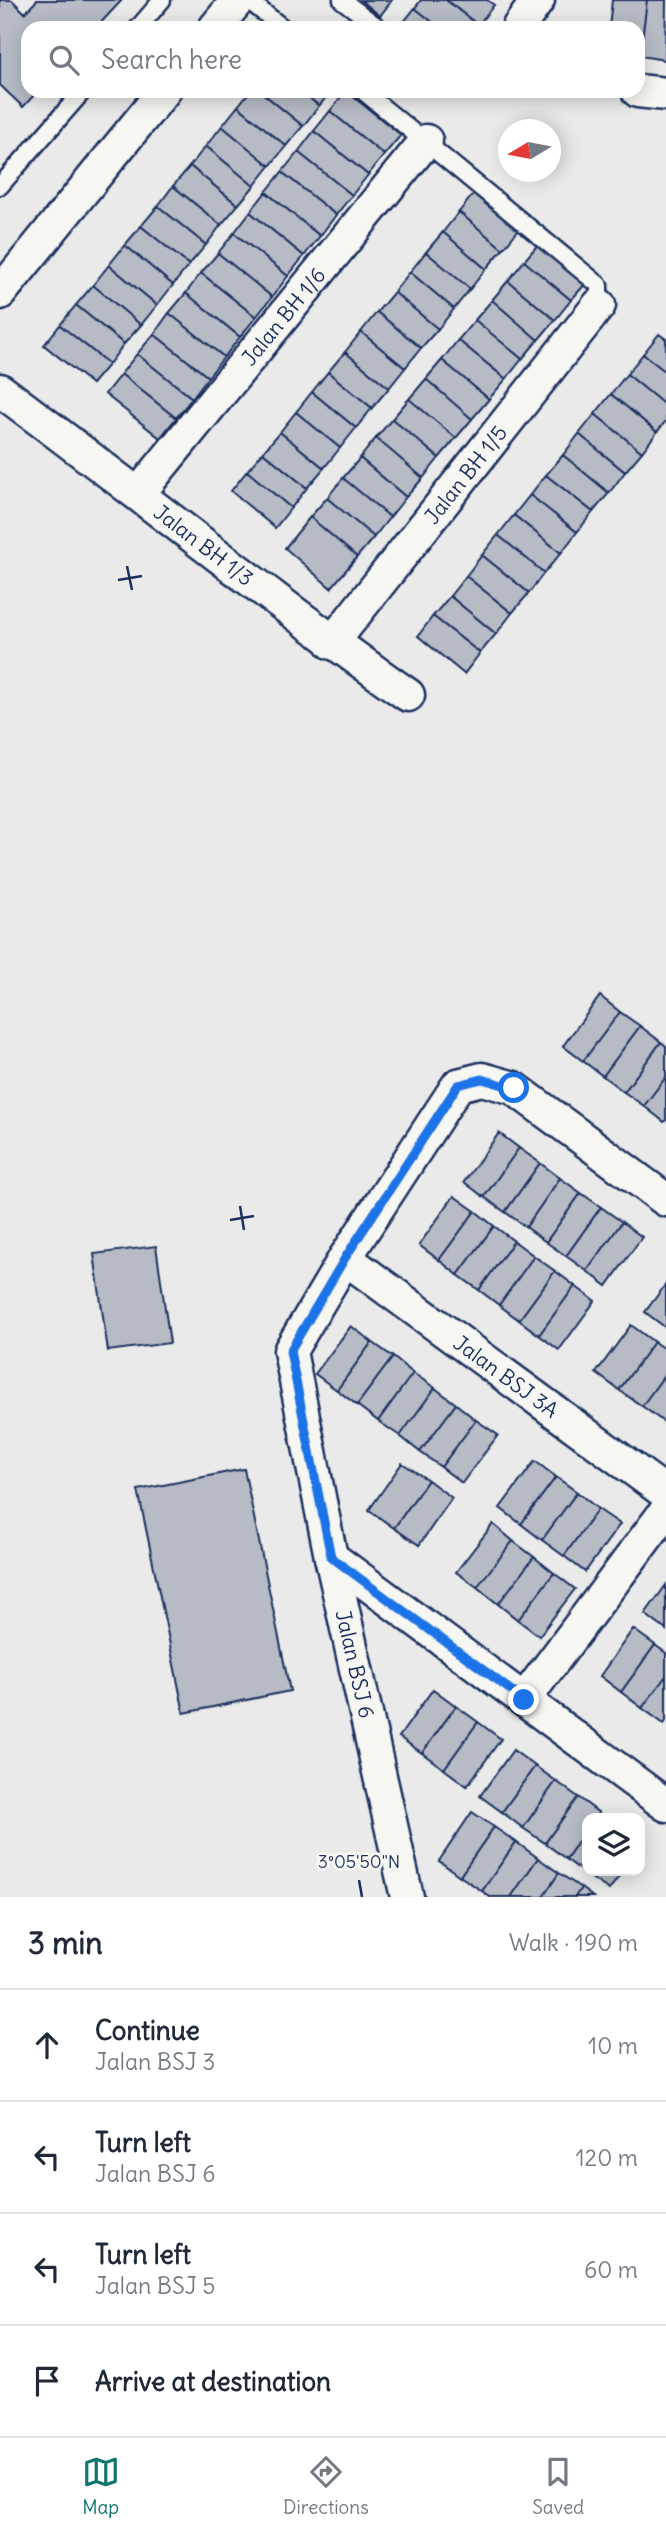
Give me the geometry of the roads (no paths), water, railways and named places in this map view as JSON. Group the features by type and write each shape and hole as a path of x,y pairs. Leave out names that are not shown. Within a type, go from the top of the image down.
{"street":[{"path":"221,21 238,0"},
{"path":"523,21 538,0"},
{"path":"645,92 666,94"},
{"path":"0,293 158,98"},
{"name":"Jalan BH 1/6","path":"139,493 426,141"},
{"name":"Jalan BH 1/5","path":"332,643 599,305"},
{"name":"Jalan BH 1/3","path":"0,390 139,493 332,643 408,695"},
{"name":"Jalan BSJ 6","path":"407,1897 331,1557 290,1351 345,1258 458,1085 482,1079 514,1088 666,1200"},
{"name":"Jalan BSJ 3A","path":"345,1258 666,1493"},
{"path":"524,1700 666,1511"},
{"path":"331,1557 666,1805"}],"lane":[{"path":"144,21 162,0"},
{"path":"248,0 274,21"},
{"path":"342,0 370,21"},
{"path":"0,186 77,98"},
{"path":"372,98 599,285 599,305"}]}
